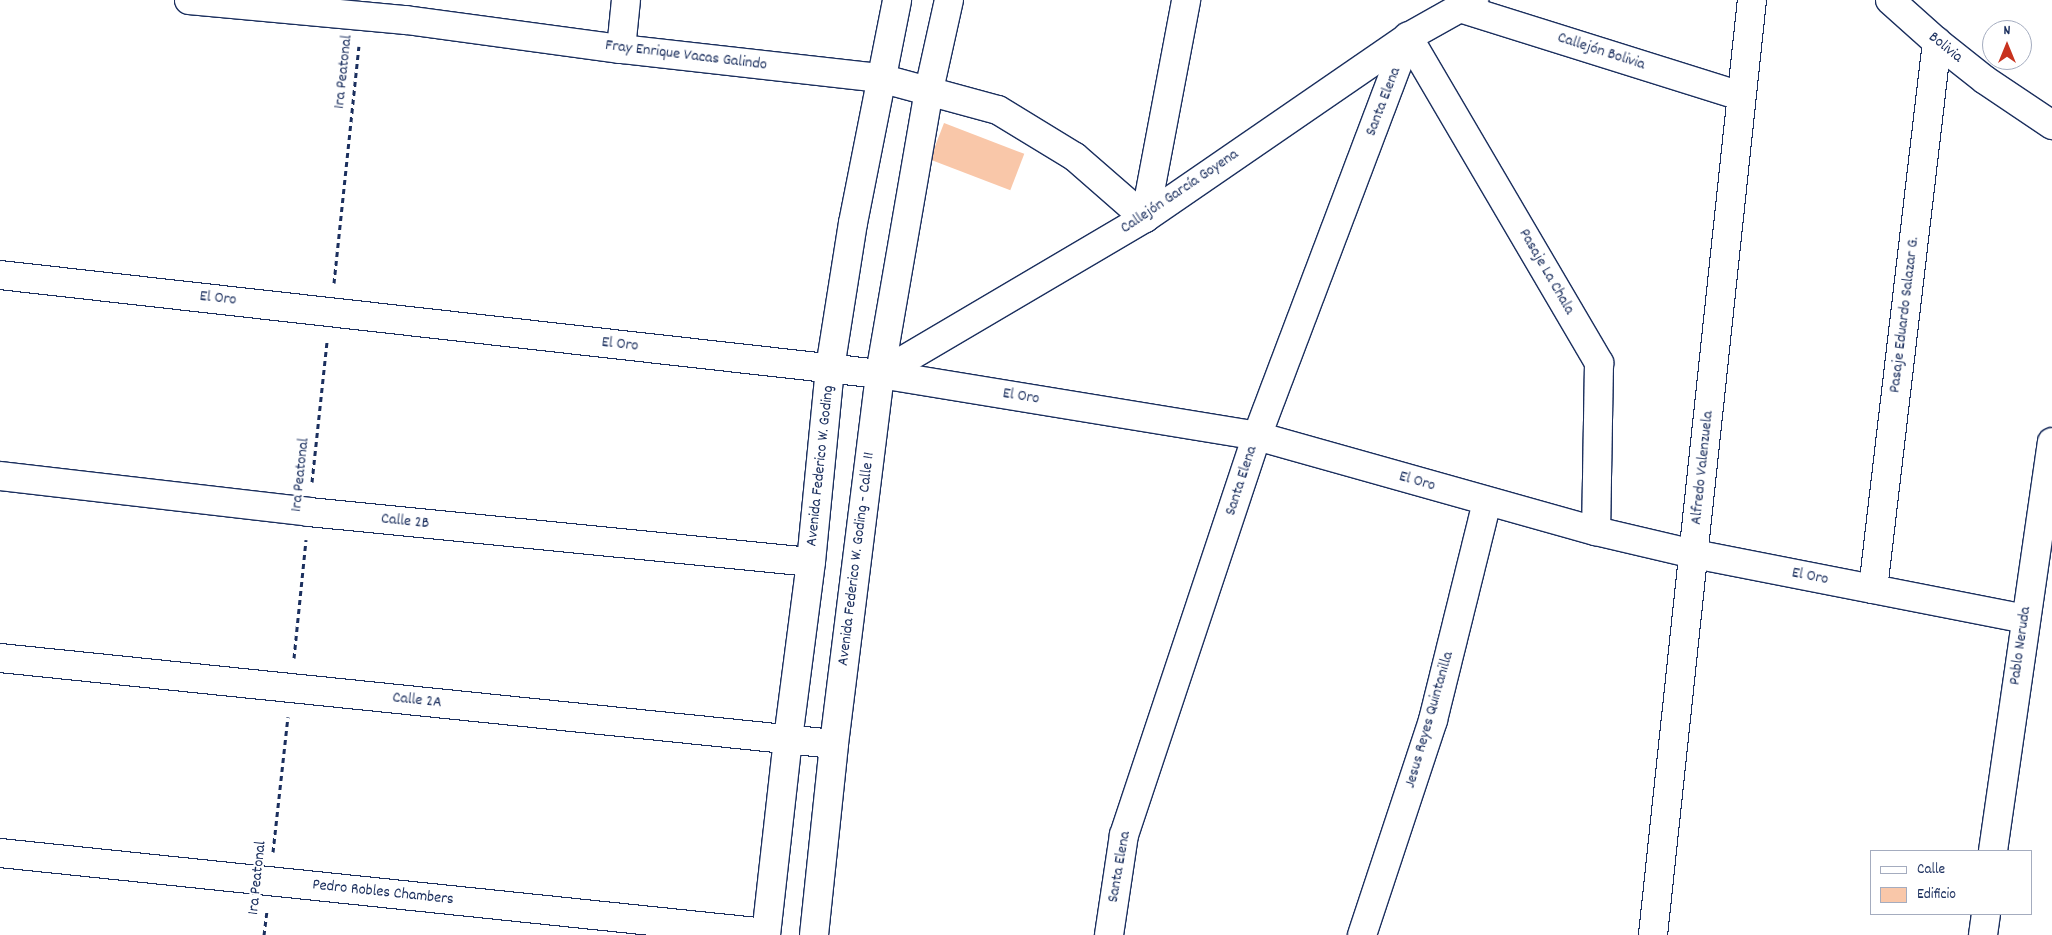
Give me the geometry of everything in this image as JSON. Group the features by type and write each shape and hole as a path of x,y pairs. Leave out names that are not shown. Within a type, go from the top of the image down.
{"street":[{"name":"Fray Enrique Vacas Galindo","path":"189,0 362,18 407,10 621,49 880,78 998,110 1075,157 1145,218"},
{"path":"621,49 626,0"},
{"name":"Avenida Federico W. Goding","path":"766,934 788,739 811,562 830,368 853,223 896,0"},
{"path":"880,374 929,90 949,0"},
{"path":"1145,218 1186,0"},
{"name":"Alfredo Valenzuela","path":"1653,935 1752,0"},
{"name":"Bolivia","path":"1890,0 1936,42 1985,80 2052,125"},
{"name":"Callejón García Goyena","path":"880,374 1145,218 1408,37 1467,4"},
{"name":"Callejón Bolivia","path":"1467,4 1741,96"},
{"name":"Santa Elena","path":"1109,935 1124,835 1257,436 1408,37"},
{"name":"Pasaje La Chala","path":"1408,37 1599,363 1596,531"},
{"name":"Pasaje Eduardo Salazar G.","path":"1873,589 1936,42"},
{"name":"El Oro","path":"0,275 880,374 1257,436 1486,502 1596,531 1694,554 2025,619"},
{"name":"Avenida Federico W. Goding - Calle 11","path":"834,744 880,374"},
{"name":"Pablo Neruda","path":"1993,850 2052,442"},
{"name":"Calle 2B","path":"0,476 309,512 811,562"},
{"name":"Jesus Reyes Quintanilla","path":"1362,935 1433,720 1486,502"},
{"name":"Calle 2A","path":"0,658 834,744"},
{"path":"814,935 834,744"},
{"name":"Pedro Robles Chambers","path":"0,853 766,934"},
{"path":"1983,935 1986,915"}],"path":[{"name":"1ra Peatonal","path":"264,935 362,18"}],"building":[{"path":"944,123 1024,154 1010,190 930,159"}]}
